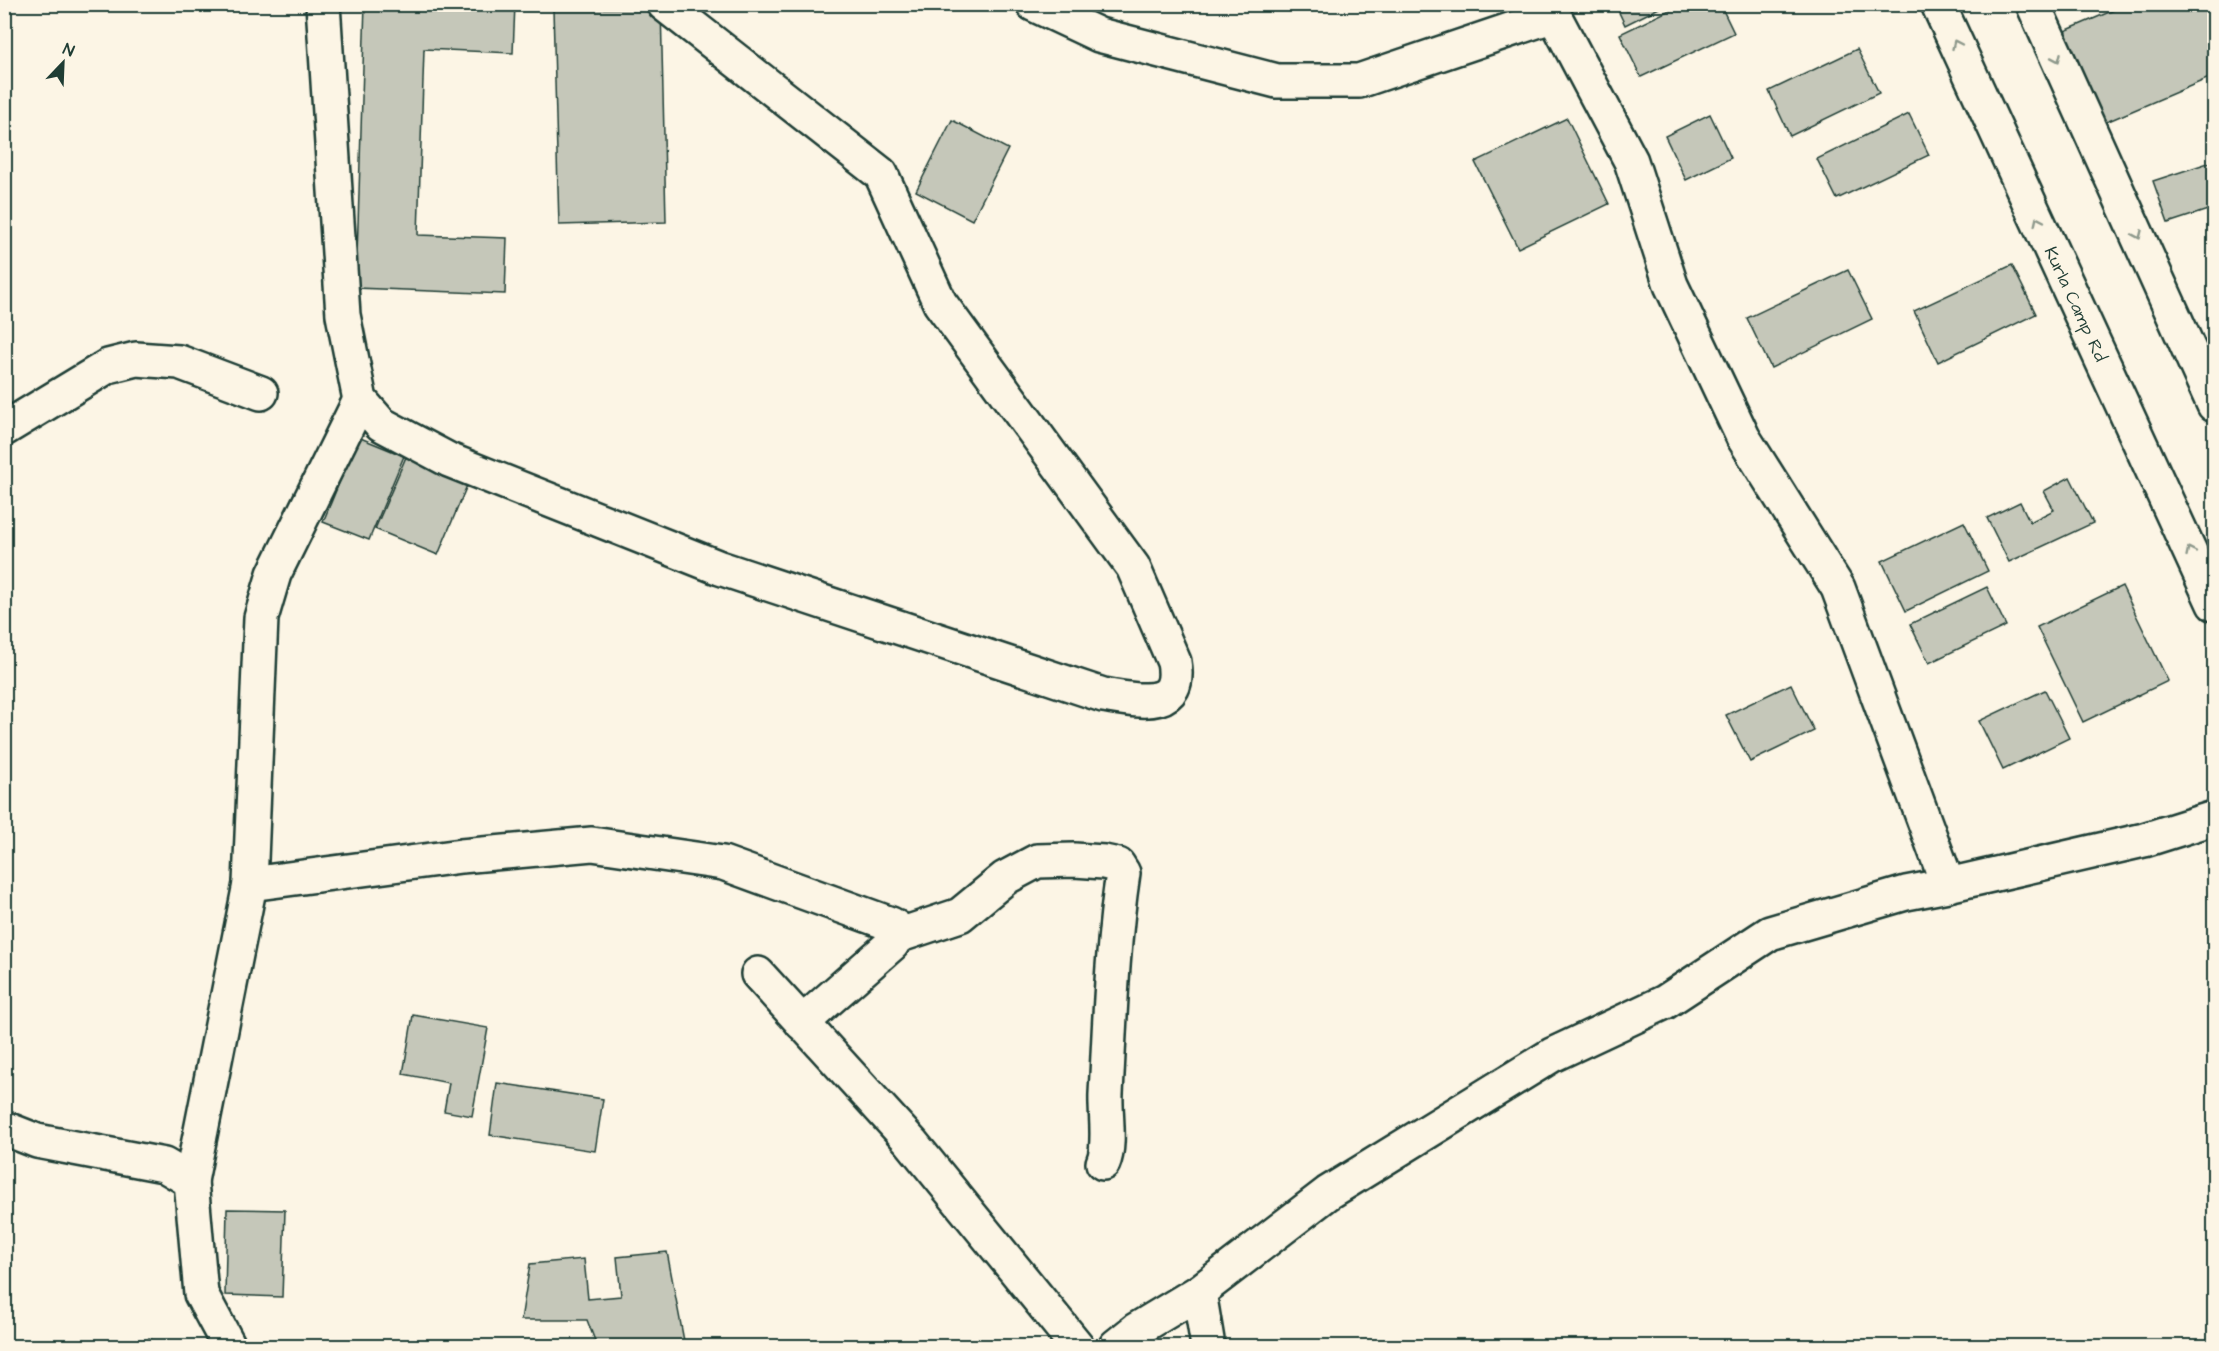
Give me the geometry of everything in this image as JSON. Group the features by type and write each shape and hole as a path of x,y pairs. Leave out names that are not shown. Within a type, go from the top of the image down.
{"street":[{"path":"323,4 342,315 360,400 381,424 449,460 720,568 1103,695 1143,702 1162,699 1172,687 1176,675 1174,662 1133,567 940,303 881,174 664,4"},
{"path":"1033,4 1099,35 1277,81 1359,81 1551,10 1631,161 1671,285 1743,437 1838,588 1948,885"},
{"name":"Kurla Camp Rd","path":"1938,4 2214,604"},
{"path":"2033,4 2214,405"},
{"path":"4,429 108,366 136,359 179,363 261,393"},
{"path":"229,1347 201,1294 191,1181 250,884 261,618 274,574 360,400"},
{"path":"1116,1347 1136,1330 1199,1292 1328,1193 1552,1055 1665,1002 1770,933 1906,893 2144,840 2214,818"},
{"path":"250,884 461,856 592,844 723,863 897,928 897,936 892,944 802,1023"},
{"path":"897,936 960,915 1005,878 1037,861 1074,860 1118,865 1123,873 1114,928 1106,1100 1107,1154 1103,1163"},
{"path":"758,974 911,1142 1077,1347"},
{"path":"4,1128 37,1141 164,1165 191,1181"},
{"path":"1199,1292 1208,1347"}],"building":[{"path":"365,4 515,4 513,53 424,49 418,235 507,238 505,294 356,288"},
{"path":"1615,4 1667,4 1625,25"},
{"path":"1682,4 1720,4 1734,33 1641,77 1620,34"},
{"path":"2128,4 2214,4 2214,76 2097,126 2058,34"},
{"path":"661,7 666,222 559,225 553,9"},
{"path":"1857,49 1879,93 1790,136 1769,91"},
{"path":"1710,114 1731,158 1686,180 1665,136"},
{"path":"1909,114 1929,155 1837,199 1817,159"},
{"path":"1567,118 1609,204 1518,248 1475,162"},
{"path":"952,120 1008,149 972,220 916,191"},
{"path":"2214,161 2214,208 2168,223 2153,181"},
{"path":"2012,265 2036,314 1938,362 1914,311"},
{"path":"1848,270 1872,319 1771,368 1747,318"},
{"path":"358,437 404,456 369,540 323,522"},
{"path":"406,457 468,483 438,555 375,529"},
{"path":"2070,477 2093,523 2009,562 1987,518 2020,502 2030,522 2054,510 2044,491"},
{"path":"1964,522 1988,571 1906,611 1882,561"},
{"path":"2122,586 2168,681 2083,722 2037,627"},
{"path":"1987,587 2006,626 1929,663 1910,624"},
{"path":"1791,684 1814,731 1750,762 1726,715"},
{"path":"2045,690 2069,738 2003,770 1979,721"},
{"path":"413,1015 488,1028 472,1116 444,1111 449,1083 403,1074"},
{"path":"497,1083 603,1099 595,1151 490,1135"},
{"path":"227,1209 285,1210 282,1297 225,1295"},
{"path":"667,1252 685,1346 597,1346 587,1320 521,1320 530,1264 584,1259 588,1299 621,1296 617,1257"},
{"path":"149,1338 163,1346 144,1346"}]}
